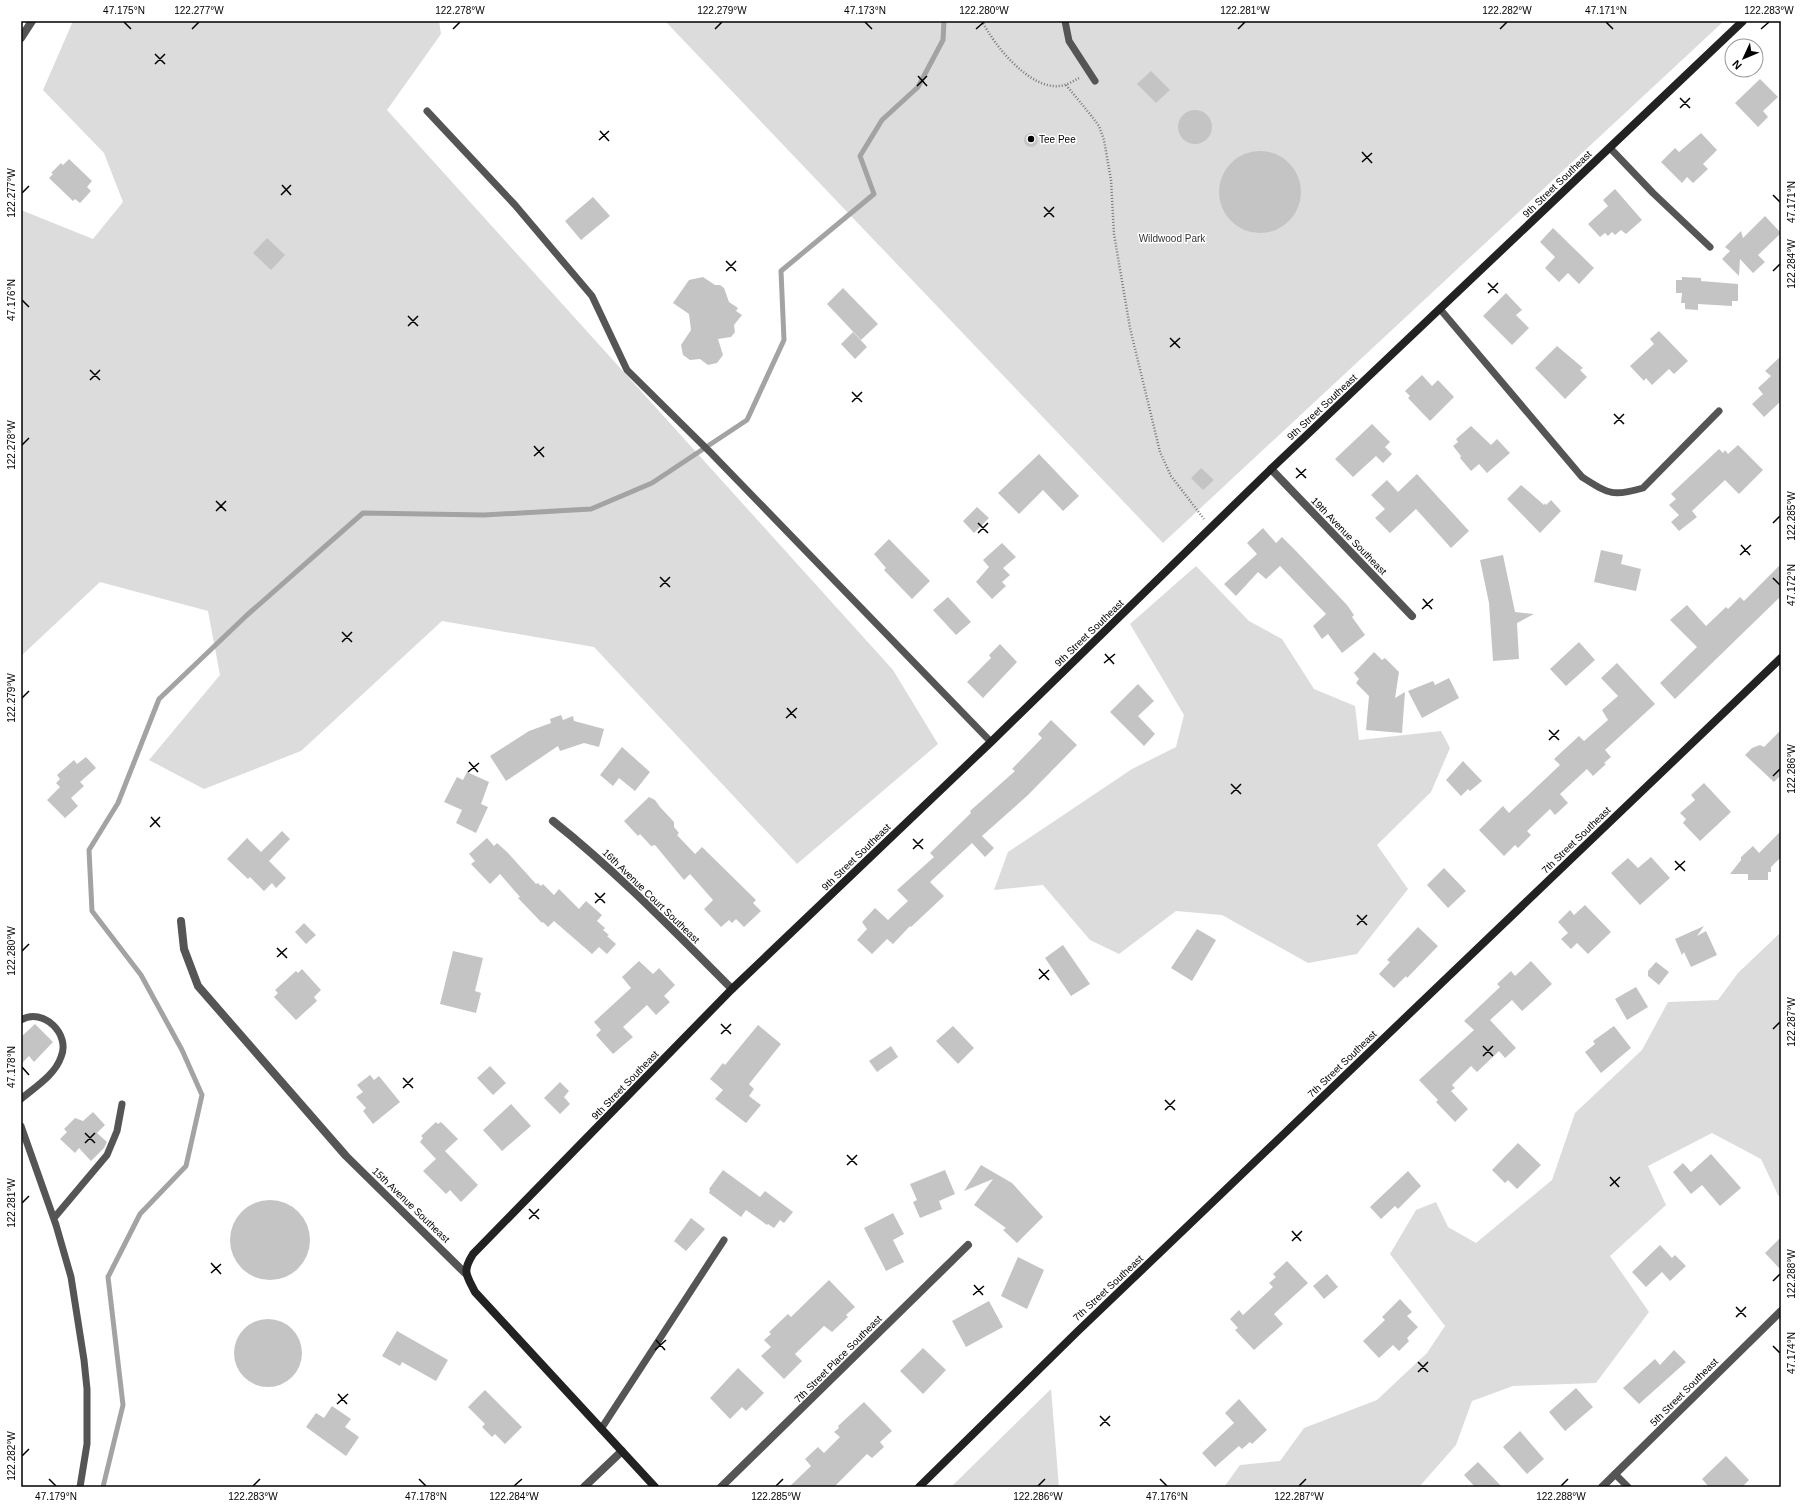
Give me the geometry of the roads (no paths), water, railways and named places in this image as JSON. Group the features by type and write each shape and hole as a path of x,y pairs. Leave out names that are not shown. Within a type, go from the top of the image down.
{"street":[{"path":"21,38 32,21"},
{"name":"9th Street Southeast","path":"465,1273 466,1265 473,1254 732,990 991,742 1271,469 1743,21"},
{"name":"19th Avenue Southeast","path":"1271,469 1412,616"},
{"name":"7th Street Southeast","path":"919,1487 1089,1320 1781,658"},
{"name":"16th Avenue Court Southeast","path":"553,820 580,842 650,907 732,990"},
{"name":"15th Avenue Southeast","path":"180,921 184,949 198,986 346,1156 465,1273 475,1292 656,1487"},
{"name":"7th Street Place Southeast","path":"722,1487 968,1245"},
{"name":"5th Street Southeast","path":"1602,1487 1781,1311"},
{"path":"584,1487 622,1451"}],"lane":[{"path":"1065,21 1069,40 1088,73 1095,81"},
{"path":"427,111 515,205 592,296 627,370 711,453 991,742"},
{"path":"1610,148 1653,193 1710,247"},
{"path":"1440,309 1582,477 1610,494 1628,492 1643,488 1719,411"},
{"path":"21,1020 34,1015 45,1019 58,1030 63,1043 62,1056 54,1070 21,1099"},
{"path":"54,1218 107,1155 117,1131 122,1104"},
{"path":"21,1126 54,1218 71,1277 87,1389 87,1444 80,1487"},
{"path":"601,1429 724,1240"},
{"path":"1616,1474 1628,1487"}],"waterway":[{"path":"103,1487 123,1405 108,1277 140,1214 186,1166 202,1095 182,1050 141,975 92,911 89,850 118,803 159,699 246,616 363,513 484,515 591,509 652,483 747,420 784,340 781,271 874,194 860,156 882,120 918,87 943,40 944,21"}],"place":[{"name":"Tee Pee","path":"1031,139"}],"park label":[{"name":"Wildwood Park","path":"1172,238"}]}
